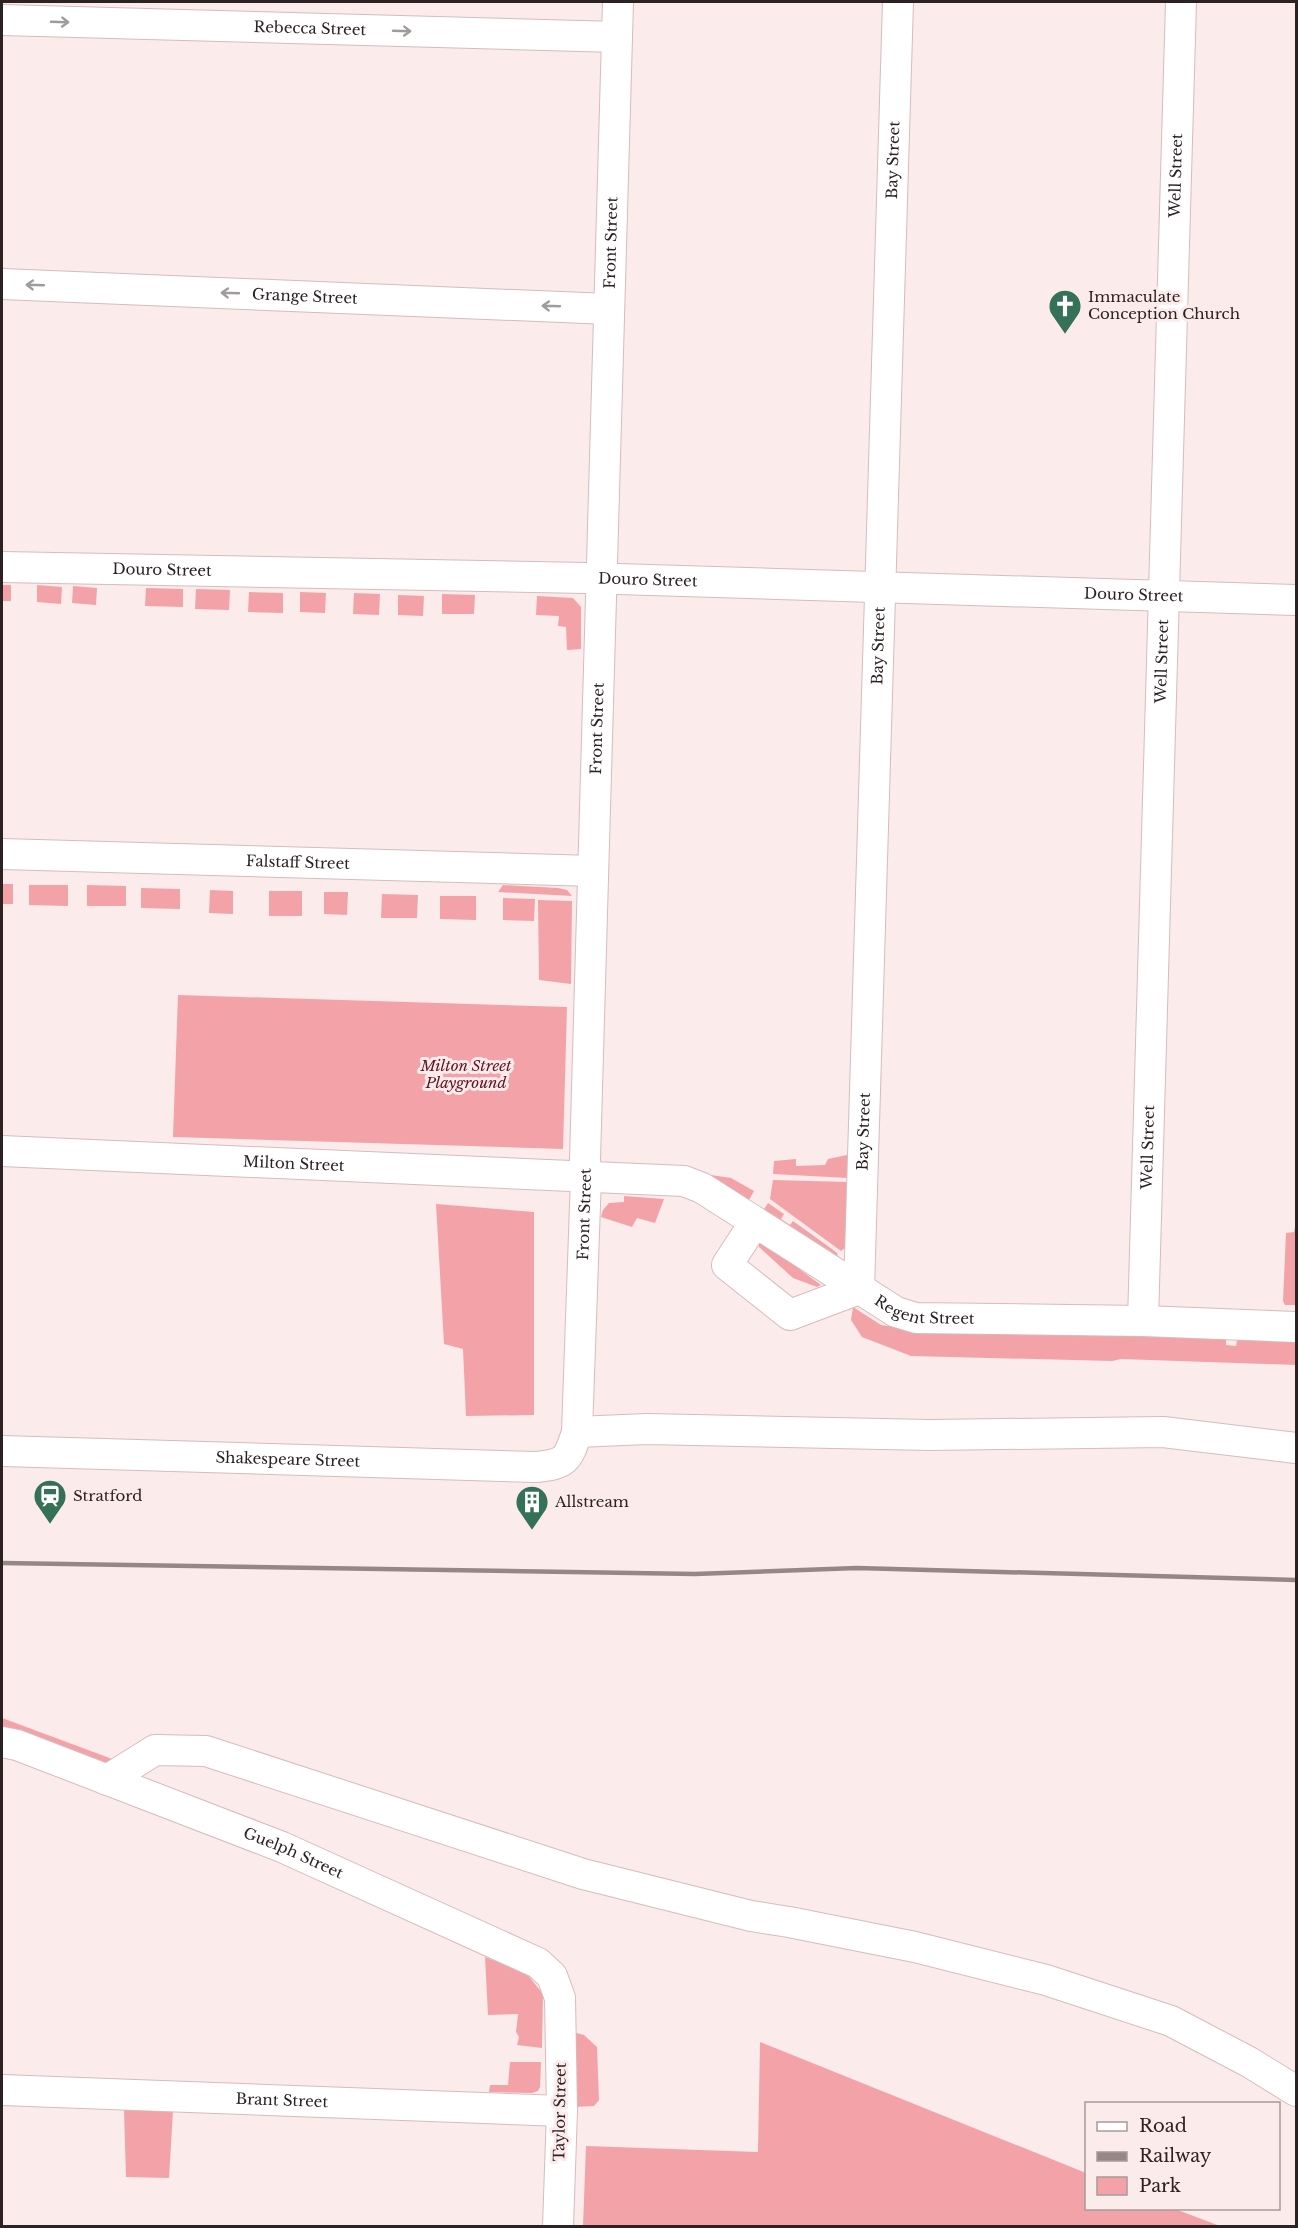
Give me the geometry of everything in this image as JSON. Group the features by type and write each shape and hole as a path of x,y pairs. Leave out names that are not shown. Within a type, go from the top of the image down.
{"street":[{"name":"Front Street","path":"574,1443 586,1177 618,2"},
{"name":"Bay Street","path":"860,1289 898,2"},
{"name":"Well Street","path":"1143,1321 1181,2"},
{"name":"Rebecca Street","path":"2,20 617,37"},
{"name":"Grange Street","path":"2,284 609,309"},
{"name":"Douro Street","path":"2,567 602,579 1296,600"},
{"name":"Falstaff Street","path":"2,854 593,871"},
{"name":"Milton Street","path":"2,1151 586,1177"},
{"name":"Regent Street","path":"586,1177 684,1181 702,1188 896,1312 916,1317 1143,1321 1296,1327"},
{"path":"755,1222 727,1265 790,1315 860,1289"},
{"path":"574,1443 664,1429 930,1435 1163,1432 1296,1448"},
{"name":"Shakespeare Street","path":"2,1450 536,1467 559,1465 574,1443"},
{"name":"Guelph Street","path":"2,1742 17,1745 282,1847 538,1963 552,1976 560,1998"},
{"path":"107,1780 155,1750 206,1751 583,1874 751,1916 915,1947 1046,1980 1171,2021 1249,2062 1296,2091"},
{"name":"Taylor Street","path":"558,2226 562,2111 560,1998"},
{"name":"Brant Street","path":"2,2090 562,2111"}],"green space":[{"path":"2,585 11,585 11,601 2,601"},
{"path":"37,585 62,587 61,604 37,602"},
{"path":"73,586 97,588 96,605 72,603"},
{"path":"146,588 183,589 183,607 145,606"},
{"path":"196,589 230,590 229,610 195,609"},
{"path":"249,592 283,593 283,613 248,612"},
{"path":"300,592 326,593 325,613 300,612"},
{"path":"354,593 380,594 379,615 353,614"},
{"path":"442,594 475,595 474,614 442,614"},
{"path":"398,595 424,596 423,616 398,615"},
{"path":"537,596 573,598 581,607 581,649 567,650 566,627 558,626 559,616 536,615"},
{"path":"2,884 13,884 13,904 2,904"},
{"path":"29,885 68,885 68,906 29,905"},
{"path":"87,885 126,886 126,906 87,906"},
{"path":"503,885 558,888 567,890 572,896 498,892"},
{"path":"141,888 180,889 180,909 141,908"},
{"path":"210,890 233,891 233,914 209,913"},
{"path":"269,891 302,891 302,916 269,916"},
{"path":"324,892 348,892 347,915 324,914"},
{"path":"382,894 418,895 417,918 381,918"},
{"path":"440,896 476,896 476,920 440,919"},
{"path":"503,898 535,899 534,921 503,920"},
{"path":"538,900 572,901 571,984 539,980"},
{"name":"Milton Street Playground","path":"178,995 567,1007 563,1149 173,1137"},
{"path":"847,1155 848,1178 773,1174 774,1161 796,1159 796,1166 825,1165 828,1159"},
{"path":"704,1174 731,1178 754,1191 749,1200"},
{"path":"773,1180 847,1182 845,1248 841,1251 770,1199"},
{"path":"624,1196 664,1199 655,1223 637,1218 632,1227 601,1217 609,1203 624,1202"},
{"path":"768,1203 784,1214 781,1219 790,1225 793,1221 837,1253 839,1261 763,1211"},
{"path":"436,1204 534,1212 534,1415 466,1416 463,1349 444,1344"},
{"path":"1296,1222 1296,1305 1285,1305 1283,1301 1286,1233 1294,1232"},
{"path":"761,1241 821,1285 817,1287 793,1278 759,1247 758,1244"},
{"path":"853,1307 881,1325 909,1329 1226,1335 1226,1345 1236,1346 1238,1335 1296,1336 1296,1365 1121,1359 1112,1361 911,1356 862,1337 851,1320"},
{"path":"2,1718 115,1760 113,1767 2,1728"},
{"path":"485,1957 527,1974 543,1994 542,2048 517,2045 518,2014 488,2015"},
{"path":"576,2033 584,2035 597,2047 599,2100 594,2106 573,2107"},
{"path":"760,2042 1085,2173 1085,2210 1178,2210 1220,2226 583,2226 586,2146 758,2152"},
{"path":"510,2062 541,2062 538,2091 532,2093 489,2092 490,2085 508,2085"},
{"path":"124,2110 173,2110 169,2178 126,2177"}],"railway":[{"path":"2,1563 695,1574 857,1568 1296,1580"}],"place":[{"name":"Immaculate Conception Church","path":"1065,335"},
{"name":"Stratford","path":"50,1525"},
{"name":"Allstream","path":"532,1531"}]}
